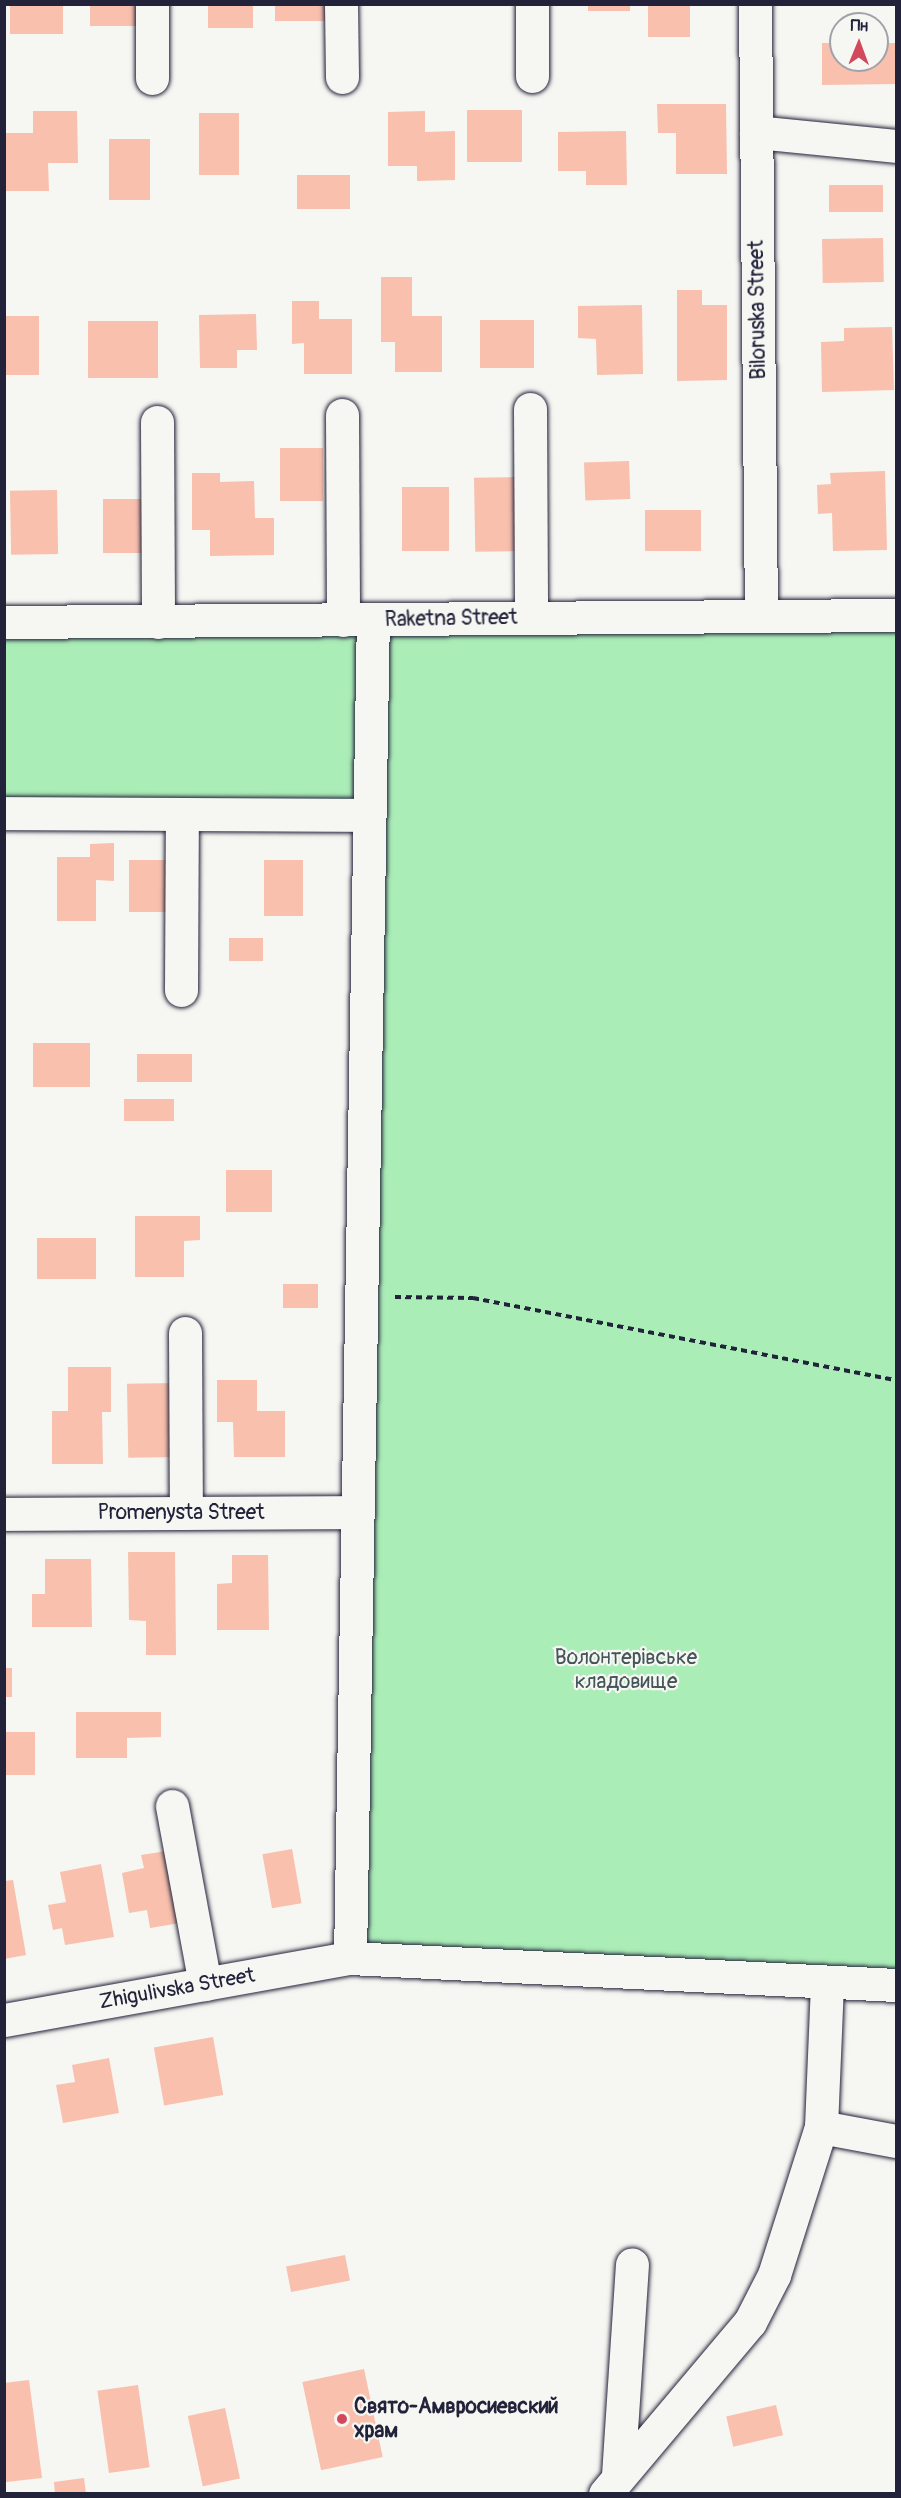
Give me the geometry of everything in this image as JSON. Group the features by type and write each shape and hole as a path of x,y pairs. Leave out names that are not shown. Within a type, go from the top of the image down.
{"street":[{"path":"152,4 152,78"},
{"path":"341,4 342,77"},
{"path":"532,4 532,76"},
{"name":"Biloruska Street","path":"755,4 761,616"},
{"path":"756,132 897,146"},
{"path":"530,409 531,618"},
{"path":"342,415 358,620 369,815 350,1958"},
{"path":"157,422 158,622"},
{"name":"Raketna Street","path":"4,622 897,615"},
{"path":"4,813 369,815"},
{"path":"181,990 182,814"},
{"path":"185,1332 186,1513"},
{"name":"Promenysta Street","path":"4,1514 358,1512"},
{"path":"172,1806 205,1984"},
{"name":"Zhigulivska Street","path":"4,2020 350,1958 897,1985"},
{"path":"611,2484 750,2322 774,2275 821,2127 827,1982"},
{"path":"821,2127 897,2141"},
{"path":"611,2484 632,2264"}],"path":[{"path":"362,1296 474,1298 897,1380"}],"green space":[{"name":"Волонтерівське кладовище","path":"896,615 896,1985 350,1958 370,803 5,800 5,635"}],"building":[{"path":"10,4 63,4 63,34 10,34"},
{"path":"90,4 138,4 138,26 90,26"},
{"path":"208,4 253,4 253,28 208,28"},
{"path":"275,4 333,4 333,21 275,21"},
{"path":"588,4 630,4 630,11 588,11"},
{"path":"648,4 690,4 690,37 648,37"},
{"path":"822,43 829,43 829,72 889,72 889,43 896,43 896,84 822,85"},
{"path":"657,104 726,104 727,174 676,174 676,133 658,133"},
{"path":"467,110 522,110 522,162 467,162"},
{"path":"33,111 77,111 78,163 48,163 49,191 4,191 4,133 33,133"},
{"path":"425,111 425,132 455,131 455,180 417,181 417,166 388,166 388,112"},
{"path":"199,113 239,113 239,175 199,175"},
{"path":"626,131 627,185 586,185 586,171 558,171 558,132"},
{"path":"109,139 150,139 150,200 109,200"},
{"path":"297,175 350,175 350,209 297,209"},
{"path":"829,185 883,185 883,212 829,212"},
{"path":"883,238 884,282 823,283 822,239"},
{"path":"381,277 412,277 412,316 442,316 442,372 395,372 395,342 381,342"},
{"path":"677,290 702,290 702,305 727,305 727,380 677,381"},
{"path":"292,301 319,301 319,319 352,319 352,374 304,374 304,343 292,344"},
{"path":"642,305 643,374 597,375 596,339 578,338 578,306"},
{"path":"256,314 257,350 237,350 237,368 200,368 199,315"},
{"path":"4,316 39,316 39,375 4,375"},
{"path":"480,320 534,320 534,368 480,368"},
{"path":"88,321 158,321 158,378 88,378"},
{"path":"892,327 894,390 822,392 821,342 844,341 844,328"},
{"path":"280,448 323,448 323,501 280,501"},
{"path":"629,461 630,499 585,501 584,463"},
{"path":"885,471 887,550 833,551 832,513 818,514 817,485 831,484 830,473"},
{"path":"192,473 220,473 220,482 254,481 255,518 274,518 274,555 210,556 210,530 192,530"},
{"path":"518,477 519,551 475,552 474,478"},
{"path":"402,487 449,487 449,551 402,551"},
{"path":"57,490 58,554 11,555 10,491"},
{"path":"103,499 147,499 147,553 103,553"},
{"path":"645,510 701,510 701,551 645,551"},
{"path":"114,843 114,881 96,880 96,921 57,921 57,857 90,857 90,844"},
{"path":"129,860 174,860 174,912 129,912"},
{"path":"264,860 303,860 303,916 264,916"},
{"path":"229,938 263,938 263,961 229,961"},
{"path":"33,1043 90,1043 90,1087 33,1087"},
{"path":"137,1054 192,1054 192,1082 137,1082"},
{"path":"124,1099 174,1099 174,1121 124,1121"},
{"path":"226,1170 272,1170 272,1212 226,1212"},
{"path":"135,1216 200,1216 200,1240 184,1241 184,1277 135,1277"},
{"path":"37,1238 96,1238 96,1279 37,1279"},
{"path":"283,1284 318,1284 318,1308 283,1308"},
{"path":"68,1367 111,1367 111,1412 102,1412 103,1464 52,1464 52,1411 68,1411"},
{"path":"217,1380 257,1380 257,1411 285,1411 285,1457 234,1457 233,1422 217,1422"},
{"path":"176,1383 177,1457 128,1458 127,1384"},
{"path":"128,1552 175,1552 176,1655 146,1655 146,1621 129,1620"},
{"path":"232,1555 268,1555 269,1630 217,1630 217,1584 232,1583"},
{"path":"45,1559 91,1559 92,1627 32,1627 32,1594 45,1594"},
{"path":"4,1668 12,1668 12,1697 4,1697"},
{"path":"76,1712 161,1712 161,1737 127,1738 127,1758 76,1758"},
{"path":"4,1732 35,1732 35,1775 4,1775"},
{"path":"292,1849 302,1903 272,1908 262,1854"},
{"path":"173,1850 186,1922 150,1928 147,1910 129,1913 122,1873 144,1868 141,1855"},
{"path":"101,1864 114,1937 65,1945 62,1928 53,1930 48,1905 66,1902 60,1872"},
{"path":"13,1880 26,1955 4,1959 4,1881"},
{"path":"213,2037 223,2095 164,2106 154,2047"},
{"path":"109,2058 119,2113 63,2123 56,2085 75,2082 72,2065"},
{"path":"345,2255 350,2281 291,2292 286,2266"},
{"name":"Свято-Амвросиевский храм","path":"364,2369 383,2457 321,2470 302,2382"},
{"path":"29,2380 42,2478 6,2482 4,2383"},
{"path":"138,2385 150,2467 109,2473 97,2391"},
{"path":"776,2405 783,2435 733,2447 726,2416"},
{"path":"225,2408 240,2478 203,2486 188,2416"},
{"path":"84,2478 86,2494 55,2494 54,2482"}],"place":[{"name":"Свято-Амвросиевский храм","path":"342,2419"}]}
